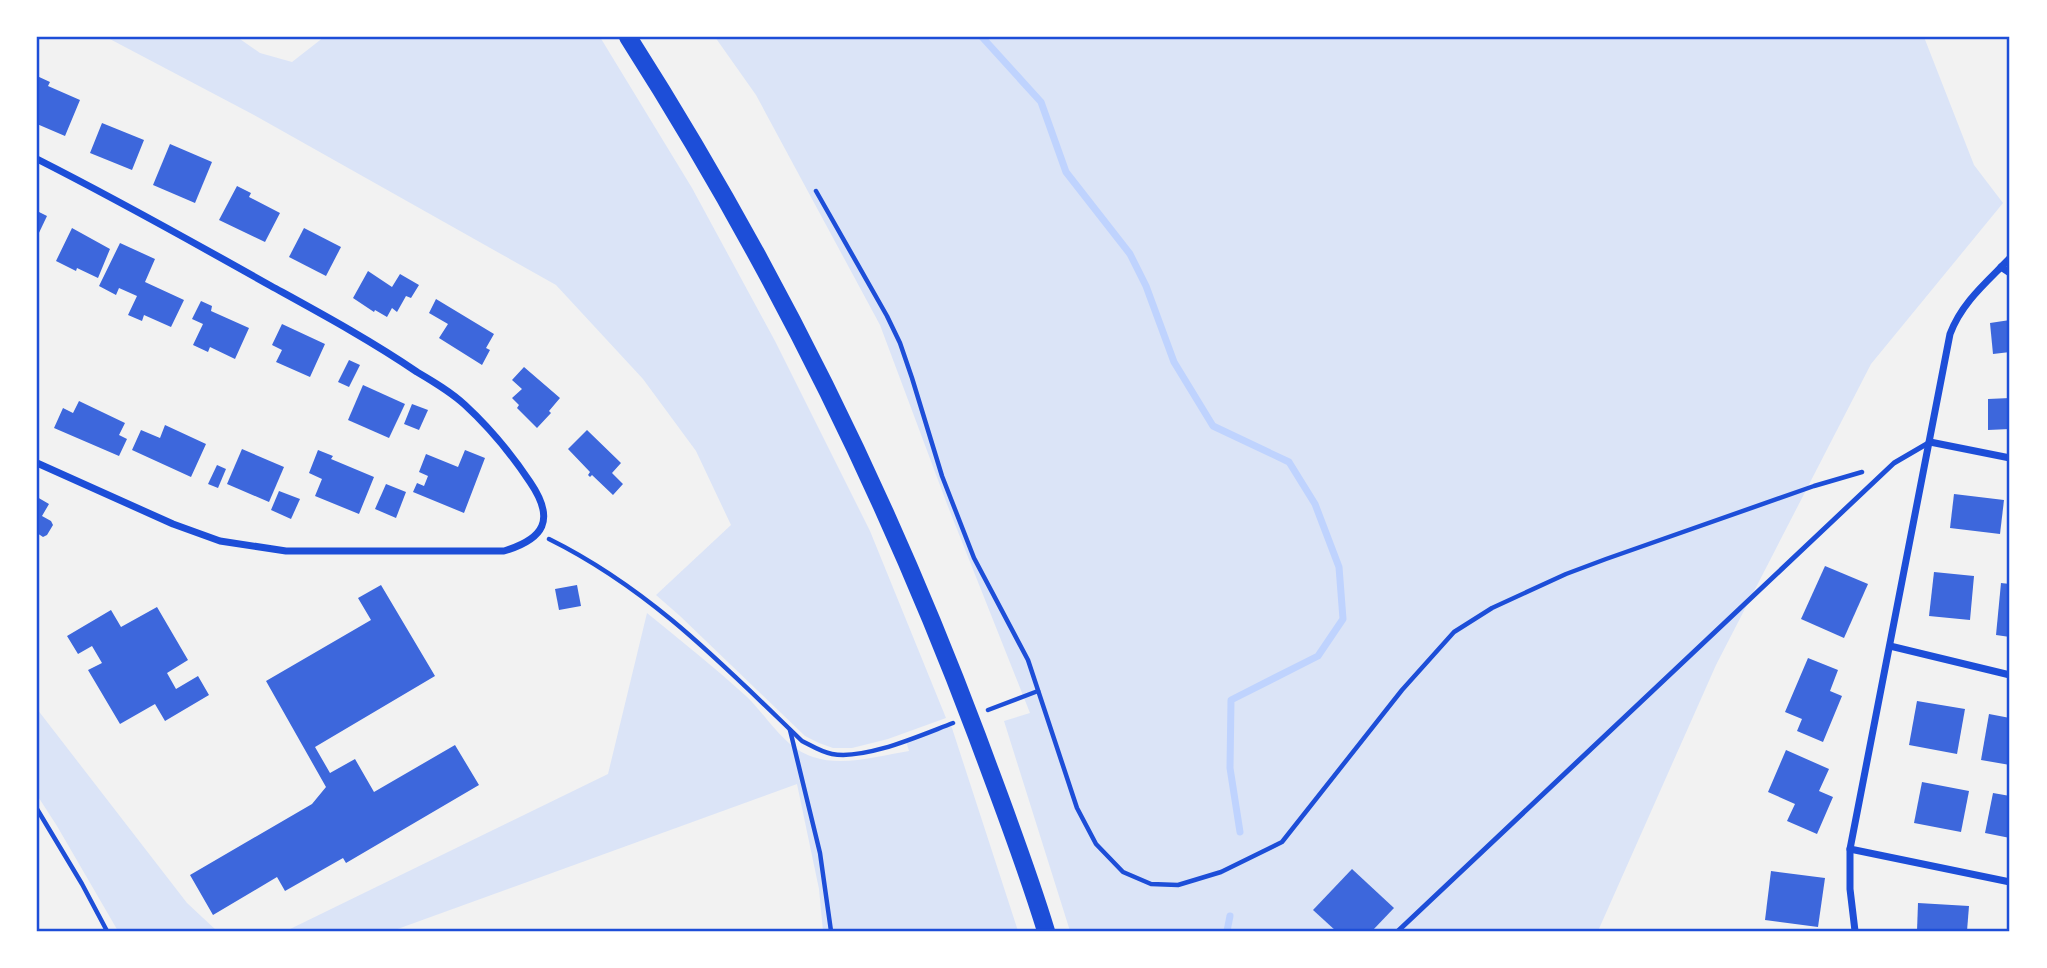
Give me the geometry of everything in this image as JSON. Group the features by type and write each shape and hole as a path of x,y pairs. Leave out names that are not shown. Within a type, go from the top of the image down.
{"main road":[{"path":"628,37 698,149 752,243 855,444 947,655 1031,881 1046,931"}],"street":[{"path":"37,159 112,197 359,335 443,388 465,405 505,447 537,491 545,514 544,524 539,534 523,545 503,551 286,551 258,548 220,541 173,524 37,463"},
{"path":"1855,931 1850,889 1850,849 1950,334 1970,298 2010,258"},
{"path":"2001,267 2010,273"},
{"path":"1930,442 2010,458"},
{"path":"1890,646 2010,675"},
{"path":"1850,849 2010,882"}],"lane":[{"path":"1398,931 1894,463 1930,442"}],"path":[{"path":"816,191 900,343 942,476 974,558 1028,660 1077,808 1096,844 1123,872 1151,884 1178,885 1221,872 1282,842 1402,690 1454,632 1492,608 1566,573 1814,486 1894,463"},
{"path":"539,534 601,567 650,601 725,665 802,741 831,754 863,751 906,741"},
{"path":"1022,697 1038,691"},
{"path":"790,729 820,853 831,931"},
{"path":"37,809 107,931"}],"shaded area":[{"path":"106,37 237,37 260,53 292,62 324,37 600,37 692,188 775,341 870,531 946,718 888,739 852,748 833,748 805,736 656,595 731,525 696,451 643,379 556,285 254,115"},
{"path":"715,37 1924,37 1974,165 2003,203 1871,364 1716,665 1598,931 1070,931 1004,721 1030,713 880,325 756,95"},
{"path":"647,613 746,696 793,746 813,757 848,761 909,751 906,741 951,725 1018,931 823,931 819,889 797,784 392,931 286,931 608,774"},
{"path":"37,709 187,903 217,931 118,931 37,795"}],"building":[{"path":"37,76 50,82 48,86 80,100 65,136 37,124"},
{"path":"102,123 144,140 132,170 90,153"},
{"path":"170,144 212,162 195,203 153,185"},
{"path":"237,186 251,193 249,197 280,213 265,242 219,220"},
{"path":"37,211 47,216 37,237"},
{"path":"72,228 110,249 98,278 56,261"},
{"path":"304,228 341,247 326,276 289,257"},
{"path":"120,243 155,259 145,282 184,300 171,327 144,315 142,321 128,315 137,296 119,288 116,295 99,286"},
{"path":"368,271 392,287 400,274 419,285 411,298 406,296 397,312 392,308 387,317 353,298"},
{"path":"436,299 494,334 486,348 490,350 482,365 439,338 448,324 429,313"},
{"path":"201,301 212,306 211,311 249,328 235,359 210,347 208,352 193,345 203,324 192,319"},
{"path":"2010,320 2010,352 1993,354 1990,323"},
{"path":"282,324 325,344 310,377 276,362 282,350 272,345"},
{"path":"349,360 360,365 349,387 338,382"},
{"path":"524,367 560,398 537,428 517,408 519,405 512,398 522,389 512,380"},
{"path":"363,385 405,404 389,438 348,420"},
{"path":"2010,398 2010,429 1988,430 1988,399"},
{"path":"79,401 125,423 119,435 127,439 119,456 54,428 63,408 73,413"},
{"path":"412,404 428,410 419,430 404,424"},
{"path":"165,425 206,444 191,477 132,450 141,430 160,438"},
{"path":"587,430 621,463 612,473 623,484 613,495 592,475 588,475 590,472 568,449"},
{"path":"242,449 284,467 269,502 227,484"},
{"path":"318,450 333,456 331,459 374,477 359,514 315,496 322,479 309,473"},
{"path":"465,450 485,458 464,513 413,492 417,483 424,486 428,476 419,472 426,454 458,467"},
{"path":"217,465 226,469 218,488 208,484"},
{"path":"386,484 406,492 396,518 375,509"},
{"path":"279,491 300,499 291,519 271,510"},
{"path":"1954,494 2004,500 2000,534 1950,528"},
{"path":"37,497 49,504 42,516 53,525 43,537 37,533"},
{"path":"1825,566 1868,584 1844,638 1801,619"},
{"path":"1934,572 1974,576 1970,620 1929,616"},
{"path":"2001,583 2010,584 2010,637 1996,635"},
{"path":"381,585 435,676 315,747 330,773 355,759 374,792 455,745 479,785 346,863 343,858 285,891 277,877 213,915 190,875 312,804 326,787 266,681 371,620 358,598"},
{"path":"577,585 581,606 559,610 555,589"},
{"path":"157,607 188,660 167,673 176,689 198,676 209,695 165,721 155,704 120,724 88,670 102,663 92,646 78,654 67,636 111,610 121,627"},
{"path":"1808,658 1838,670 1830,691 1842,696 1823,742 1797,731 1802,719 1785,712"},
{"path":"1917,701 1965,709 1957,754 1909,745"},
{"path":"1989,714 2010,718 2010,765 1981,760"},
{"path":"1786,750 1829,769 1819,791 1833,797 1817,834 1787,821 1795,804 1768,792"},
{"path":"1922,782 1969,791 1961,832 1914,823"},
{"path":"1993,793 2010,796 2010,838 1985,833"},
{"path":"1352,869 1394,908 1372,931 1336,931 1313,910"},
{"path":"1771,871 1825,878 1818,927 1765,920"},
{"path":"1918,903 1969,906 1967,931 1917,931"}],"waterway":[{"path":"982,37 1041,102 1066,172 1130,254 1146,286 1174,362 1213,426 1289,462 1315,504 1339,567 1343,619 1318,656 1231,700 1230,768 1240,832"},
{"path":"1227,931 1230,916"}]}
